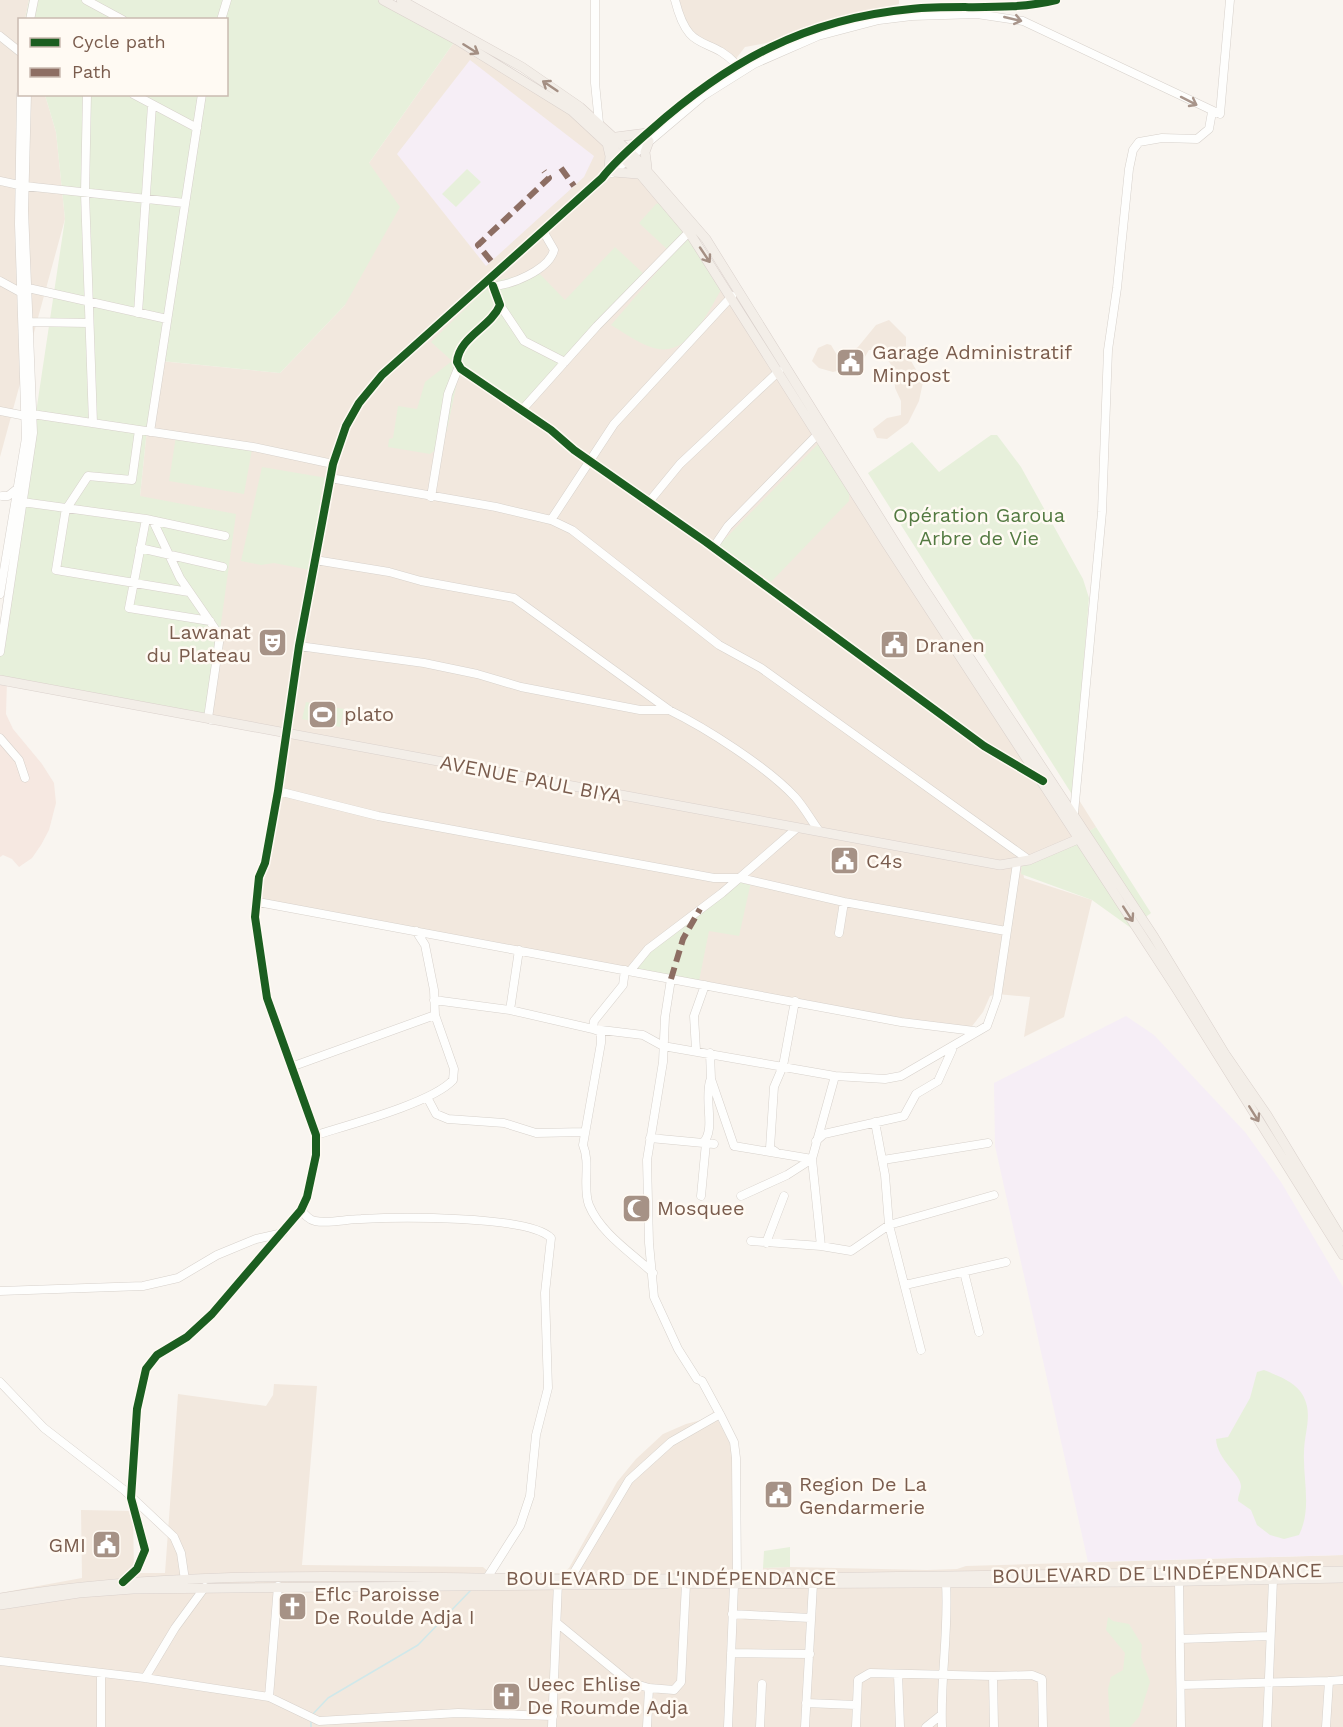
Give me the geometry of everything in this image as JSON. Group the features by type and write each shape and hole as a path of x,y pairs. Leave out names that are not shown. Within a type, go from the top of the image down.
{"main road":[{"path":"383,0 457,40 572,111 607,143 628,156"},
{"path":"401,0 522,67 599,123 616,137 628,156 690,218 715,253 918,581 1074,813 1082,833 1343,1255"},
{"path":"616,137 648,137 644,172 690,232 732,296 934,619 1070,823 1082,833 1154,937 1225,1054 1267,1115 1343,1241"},
{"path":"607,143 611,170 644,172"},
{"name":"AVENUE PAUL BIYA","path":"0,680 1000,865 1029,860 1082,833"},
{"path":"1062,843 1070,823"},
{"name":"BOULEVARD DE L'INDÉPENDANCE","path":"0,1605 80,1593 205,1587 558,1582 686,1584 736,1581 1343,1570"},
{"name":"BOULEVARD DE L'INDÉPENDANCE","path":"0,1598 61,1588 123,1582 185,1580 488,1578 558,1582 570,1579 813,1584 1343,1578"}],"street":[{"path":"30,18 34,0"},
{"path":"36,18 39,0"},
{"path":"87,0 119,18"},
{"path":"222,18 227,0"},
{"path":"595,0 595,83 599,123"},
{"path":"675,0 681,21 695,40 736,64"},
{"path":"123,1582 137,1569 145,1551 131,1498 137,1409 146,1369 158,1355 198,1327 283,1233 301,1210 307,1197 316,1155 316,1135 267,998 255,917 259,877 265,863 278,792 300,646 330,478 346,426 359,403 382,375 489,285 543,231 628,156 700,87 736,64 800,34 843,21 889,11 937,7 1024,7 1056,0"},
{"path":"1074,813 1102,512 1108,350 1131,158 1136,146 1146,140 1192,140 1202,137 1209,129 1216,113 1230,0"},
{"path":"648,137 750,57 879,20 946,14 997,16 1023,21 1059,36 1216,113"},
{"path":"0,36 18,50"},
{"path":"0,594 33,433 29,415 21,96"},
{"path":"22,185 27,96"},
{"path":"87,96 85,193 93,423"},
{"path":"136,96 197,128"},
{"path":"150,432 202,96"},
{"path":"138,313 152,105"},
{"path":"0,181 85,193 185,203"},
{"path":"489,285 517,278 550,260 554,250 543,231"},
{"path":"521,411 690,232"},
{"path":"0,281 25,291 167,319"},
{"path":"489,285 524,341 565,362"},
{"path":"0,652 19,504 18,488 29,415 29,322 25,291"},
{"path":"551,519 614,424 732,296"},
{"path":"431,496 448,394 459,366 458,357 461,349 493,318 500,305"},
{"path":"29,322 89,323"},
{"path":"459,366 480,384 551,430 588,460 713,548 984,746 1043,781"},
{"path":"648,503 680,464 779,371"},
{"path":"0,411 253,447 333,464"},
{"path":"139,430 132,480 87,476 66,508 56,570 189,592"},
{"path":"713,548 728,526 818,434"},
{"path":"330,478 496,507 551,519 572,530 719,645 761,668 1029,860"},
{"path":"1,496 8,496 18,488"},
{"path":"1,496 19,504 149,520 225,536"},
{"path":"149,520 132,581 129,608 210,621"},
{"path":"149,520 189,592 220,636 208,718"},
{"path":"140,548 223,567"},
{"path":"315,560 389,572 421,581 514,598 669,710 722,741 781,785 796,798 819,831"},
{"path":"300,646 424,663 477,674 521,687 640,710 669,710"},
{"path":"0,738 19,760 25,778"},
{"path":"278,792 378,816 714,878 740,878 844,902 1006,931"},
{"path":"593,1029 598,1015 623,985 628,971 648,949 740,878 797,828"},
{"path":"435,1000 510,1010 593,1029 643,1035 663,1046 835,1076 894,1078 953,1048 974,1032 987,1026 992,1016 1017,863"},
{"path":"258,902 901,1022 974,1032"},
{"path":"839,933 844,902"},
{"path":"316,1135 427,1097 446,1088 453,1080 454,1069 435,1015 435,1000 425,945 416,931"},
{"path":"510,1010 519,950"},
{"path":"671,979 647,1160 649,1243 656,1304 678,1348 697,1379 702,1381 720,1414 736,1451 736,1581 732,1614 728,1727"},
{"path":"696,1050 694,1016 705,985"},
{"path":"779,1154 770,1148 774,1087 783,1066 795,1001"},
{"path":"291,1066 435,1015"},
{"path":"593,1029 601,1032 601,1042 583,1145 586,1153 589,1205 611,1236 653,1273"},
{"path":"816,1141 824,1134 907,1114 916,1094 938,1081 953,1048"},
{"path":"701,1196 710,1132 706,1100 711,1079 710,1053"},
{"path":"821,1246 812,1159 835,1076"},
{"path":"711,1079 734,1146 812,1159"},
{"path":"427,1097 436,1114 448,1119 504,1123 536,1133 585,1132"},
{"path":"875,1122 883,1160 889,1225 921,1350"},
{"path":"650,1138 708,1143"},
{"path":"883,1160 988,1143"},
{"path":"741,1196 787,1175 812,1159"},
{"path":"751,1241 821,1246 851,1251 889,1225 994,1195"},
{"path":"766,1243 784,1196"},
{"path":"301,1210 311,1220 318,1222 362,1219 494,1221 547,1234 550,1238 545,1293 548,1388 536,1435 530,1496 520,1526 488,1578"},
{"path":"0,1291 143,1286 178,1278 217,1255 256,1239 283,1233"},
{"path":"905,1286 1006,1262"},
{"path":"964,1272 979,1332"},
{"path":"0,1382 44,1428 124,1490 174,1537 181,1553 185,1580"},
{"path":"570,1579 629,1479 671,1442 720,1414"},
{"path":"1267,1727 1273,1579"},
{"path":"1179,1581 1180,1727"},
{"path":"552,1727 558,1582"},
{"path":"942,1727 942,1675 948,1619 946,1583"},
{"path":"557,1623 629,1682 649,1688 674,1690 680,1686 686,1584"},
{"path":"806,1727 813,1584"},
{"path":"269,1697 278,1586"},
{"path":"145,1678 175,1628 205,1587"},
{"path":"732,1614 810,1618"},
{"path":"1180,1639 1270,1636"},
{"path":"731,1653 810,1654"},
{"path":"0,1661 145,1678 269,1697 325,1724 458,1713 553,1716"},
{"path":"101,1673 101,1727"},
{"path":"898,1674 900,1727"},
{"path":"856,1727 858,1680 863,1675 898,1674 1032,1675 1042,1679 1043,1727"},
{"path":"993,1676 994,1727"},
{"path":"1181,1684 1343,1680"},
{"path":"1326,1727 1329,1681"},
{"path":"760,1727 762,1684"},
{"path":"647,1727 649,1688"},
{"path":"806,1703 856,1705"},
{"path":"926,1727 941,1715"}],"shaded area":[{"path":"0,0 29,0 25,18 18,18 18,96 45,96 56,132 65,219 0,457"},
{"path":"675,0 899,0 899,4 805,27 767,43 745,47 735,60 730,61 698,45 680,20"},
{"path":"457,38 575,111 629,160 728,286 1070,816 1079,800 1096,827 1051,857 1035,863 1022,864 1024,878 1092,900 1064,1017 1024,1037 1030,997 997,994 990,996 983,1012 966,1034 258,902 286,732 208,718 140,496 147,429 160,361 280,373 345,305 369,163"},
{"path":"470,60 594,156 584,177 486,266 397,154"},
{"path":"889,320 906,337 906,352 923,382 919,401 908,423 887,439 877,438 873,429 887,418 901,415 901,401 895,388 894,369 883,353 879,350 869,350 860,365 833,372 819,368 812,361 818,348 827,344 831,345 837,355 847,355 858,347 876,325"},
{"path":"0,680 7,681 6,714 13,729 42,764 54,783 56,803 49,830 32,858 19,867 12,859 3,855 0,857"},
{"path":"1126,1016 1154,1035 1245,1132 1281,1182 1343,1287 1343,1555 1088,1562 995,1146 994,1083"},
{"path":"274,1384 317,1386 302,1565 483,1567 491,1574 562,1573 569,1568 617,1482 636,1459 663,1434 712,1416 713,1411 733,1449 737,1572 763,1572 763,1568 790,1567 927,1570 957,1569 966,1566 1343,1555 1343,1727 0,1727 0,1593 82,1578 81,1510 133,1511 134,1573 165,1573 178,1394 266,1406 273,1395"}],"green space":[{"path":"29,0 387,0 457,38 369,163 400,207 345,305 280,373 161,361 147,429 140,496 236,514 208,718 0,680 0,653 65,219 56,132 45,96 228,96 228,18 25,18"},
{"path":"467,169 481,182 456,207 442,194"},
{"path":"663,202 687,233 668,250 639,223 656,204"},
{"path":"688,236 724,285 695,332 674,347 662,349 643,344 611,325"},
{"path":"615,247 646,276 523,408 460,368 447,430 437,449 430,454 388,447 389,439 393,438 398,406 417,409 425,382 452,361 431,342 494,281 538,272 565,300"},
{"name":"Opération Garoua Arbre de Vie","path":"991,435 997,435 1021,467 1083,579 1089,598 1073,796 868,473 912,442 939,472"},
{"path":"176,436 252,449 244,494 169,481"},
{"path":"823,439 850,487 849,501 771,582 719,545"},
{"path":"262,467 327,478 310,570 274,563 261,565 241,561"},
{"name":"plato","path":"306,702 344,709 340,727 302,719"},
{"path":"1096,827 1151,913 1131,928 1092,900 1021,874 1022,864 1052,855"},
{"path":"740,878 751,882 739,936 709,931 699,981 630,971 636,961"},
{"path":"1264,1370 1283,1378 1300,1391 1308,1414 1304,1445 1305,1515 1299,1535 1284,1539 1270,1535 1257,1525 1251,1510 1238,1501 1240,1481 1220,1454 1216,1439 1228,1437 1250,1398 1257,1372"},
{"path":"790,1547 790,1567 763,1568 764,1551"},
{"path":"1108,1617 1113,1621 1129,1624 1142,1645 1141,1657 1150,1682 1139,1717 1130,1727 1110,1727 1108,1689 1111,1677 1123,1670 1125,1653 1106,1630"}],"waterway":[{"path":"312,1715 328,1698 418,1645 470,1591"},
{"path":"311,1719 311,1727"}],"marked path":[{"path":"561,168 574,186"},
{"path":"491,261 478,245 549,178 544,171"},
{"path":"671,979 683,939 700,909"}],"cycle path":[{"path":"123,1582 137,1569 145,1550 131,1498 137,1409 146,1369 157,1355 187,1337 212,1314 301,1210 307,1197 316,1155 316,1135 267,998 255,917 259,877 265,863 278,791 299,646 333,464 346,426 359,403 382,375 602,178 638,142 680,105 740,64 770,47 803,33 873,14 929,8 1020,6 1056,0"},
{"path":"493,286 500,305 490,320 463,346 457,362 461,369 551,430 574,450 706,542 984,746 1043,781"}],"place":[{"name":"Garage Administratif Minpost","path":"851,363"},
{"name":"Lawanat du Plateau","path":"272,643"},
{"name":"Dranen","path":"894,645"},
{"name":"plato","path":"323,714"},
{"name":"C4s","path":"845,861"},
{"name":"Mosquee","path":"636,1208"},
{"name":"Region De La Gendarmerie","path":"778,1495"},
{"name":"GMI","path":"107,1545"},
{"name":"Eflc Paroisse De Roulde Adja I","path":"293,1606"},
{"name":"Ueec Ehlise De Roumde Adja","path":"506,1696"}]}
